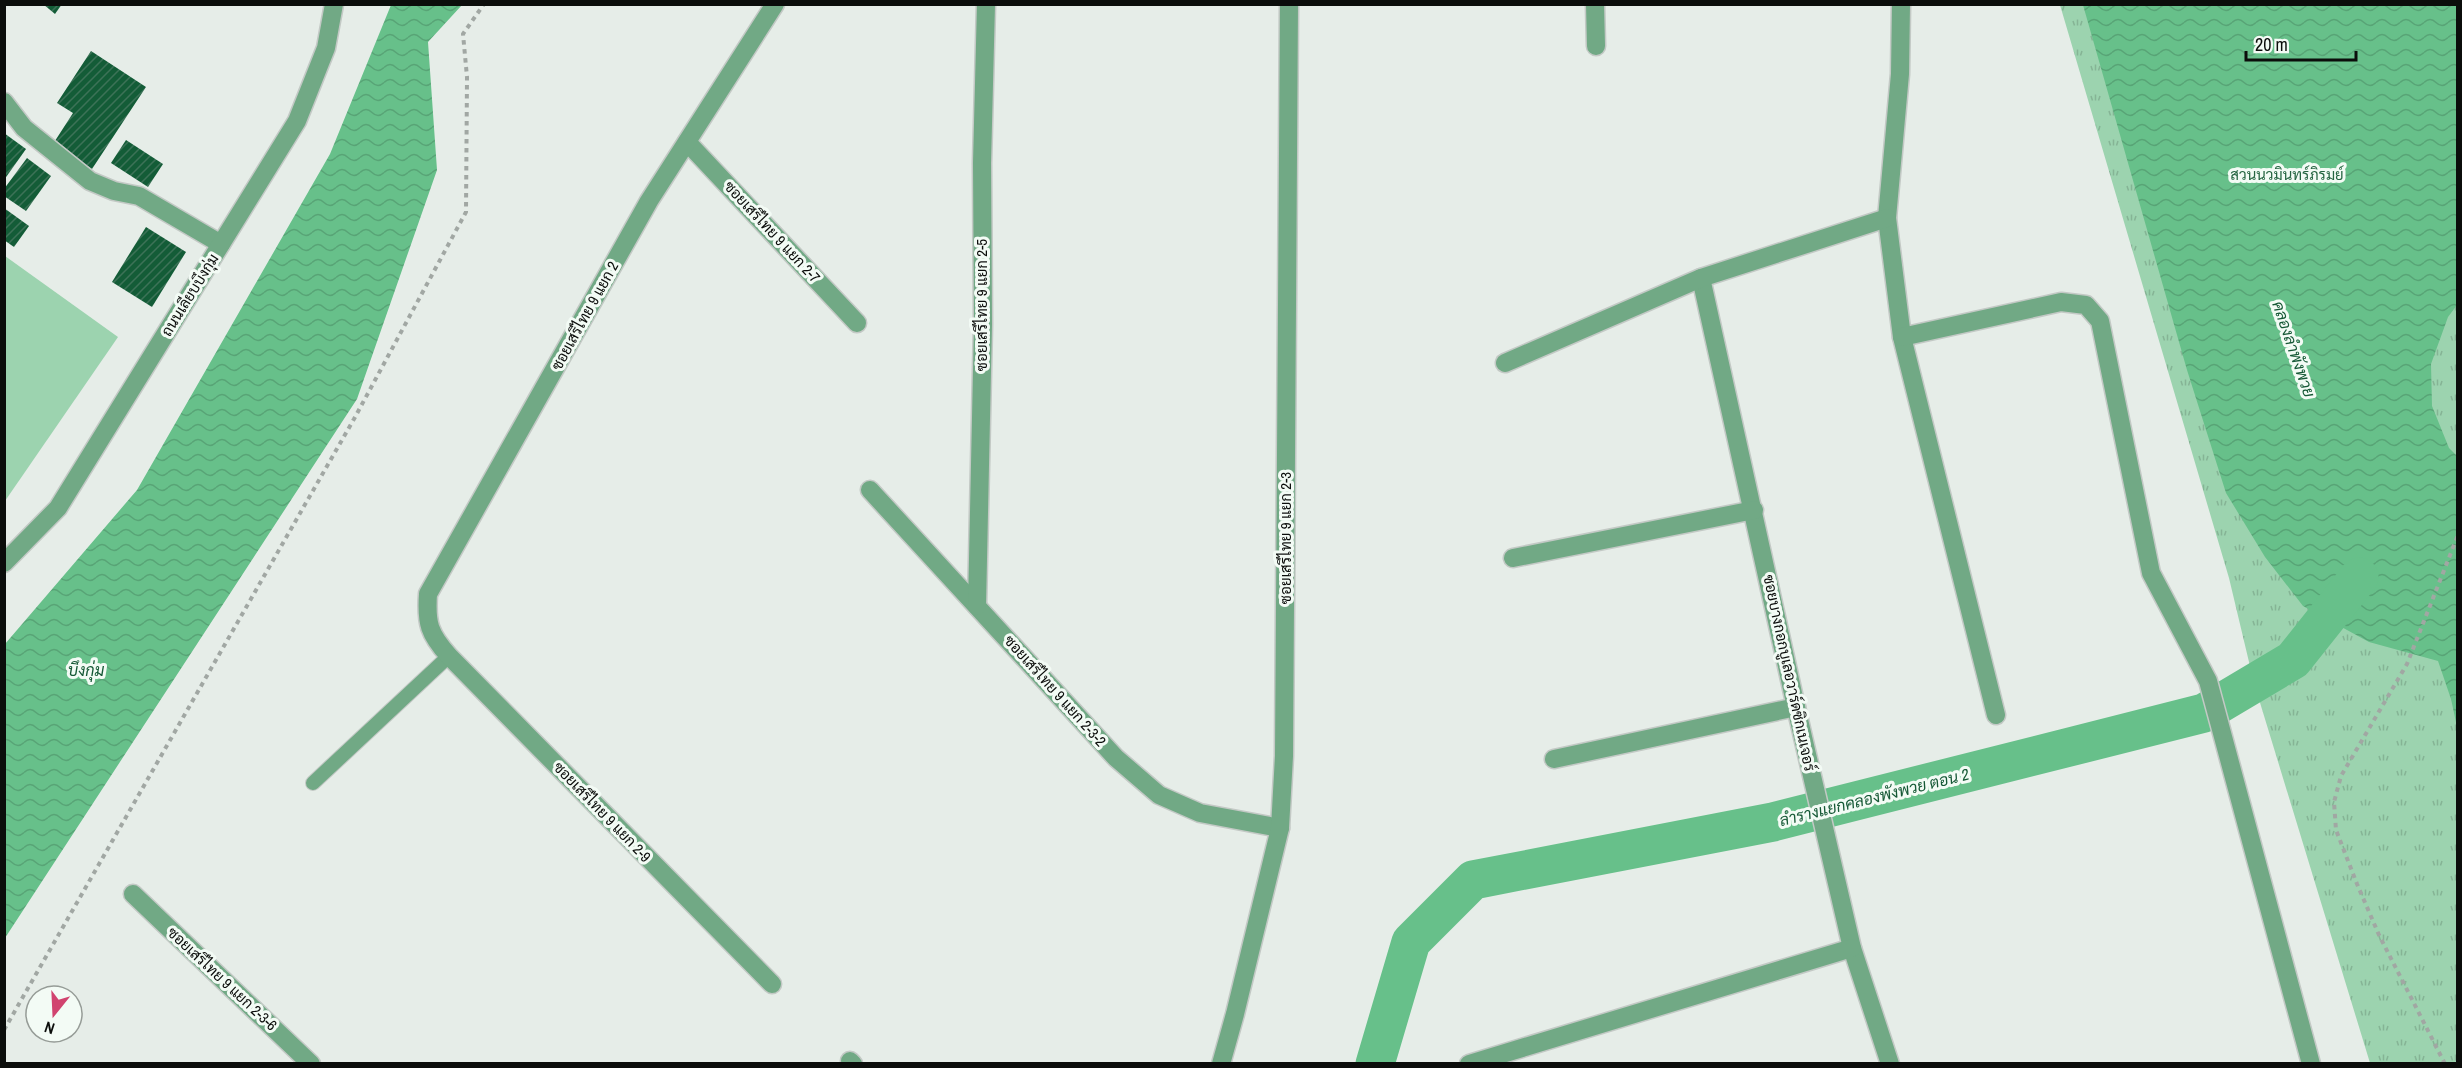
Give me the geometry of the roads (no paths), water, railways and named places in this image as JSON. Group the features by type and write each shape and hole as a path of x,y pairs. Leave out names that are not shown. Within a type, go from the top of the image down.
{"street":[{"name":"ถนนเลียบบึงกุ่ม","path":"4,563 58,508 297,121 326,48 334,4"},
{"name":"ซอยเสรีไทย 9 แยก 2","path":"433,638 426,616 428,594 649,201 775,4"},
{"name":"ซอยเสรีไทย 9 แยก 2-5","path":"977,606 986,4"},
{"name":"ซอยเสรีไทย 9 แยก 2-3","path":"1221,1064 1280,828 1284,744 1289,4"},
{"path":"1595,4 1596,46"},
{"path":"1901,4 1900,74 1887,218 1902,337 1996,715"},
{"path":"4,102 24,128 90,181 114,191 139,196 221,244"},
{"name":"ซอยเสรีไทย 9 แยก 2-7","path":"687,142 857,323"},
{"path":"1505,363 1701,278 1887,218"},
{"name":"ซอยบางกอกบูเลอวาร์ดซิกเนเจอร์","path":"1701,278 1852,948 1890,1064"},
{"path":"1902,337 2061,302 2086,305 2100,321 2151,573 2208,681 2311,1064"},
{"name":"ซอยเสรีไทย 9 แยก 2-3-2","path":"870,490 1116,758 1159,795 1200,813 1280,828"},
{"path":"1514,558 1754,510"},
{"name":"ซอยเสรีไทย 9 แยก 2-9","path":"433,638 772,984"},
{"path":"1554,759 1796,707"},
{"name":"ซอยเสรีไทย 9 แยก 2-3-6","path":"133,894 311,1064"},
{"path":"1469,1064 1852,948"}],"lane":[{"path":"313,783 449,656"}],"water":[{"name":"บึงกุ่ม","path":"391,5 462,5 428,42 437,170 357,399 5,938 5,644 137,490 330,154"},
{"name":"สวนนวมินทร์ภิรมย์","path":"2083,5 2457,5 2457,305 2448,317 2431,364 2432,406 2449,448 2457,456 2457,727 2451,699 2438,661 2369,642 2303,606 2265,557 2226,493 2187,370"}],"waterway":[{"name":"ลำรางแยกคลองพังพวย ตอน 2","path":"1375,1064 1411,942 1473,880 1773,822 2204,713 2293,660 2359,577"}],"water label":[{"name":"คลองลำพังพวย","path":"2294,349"}]}
